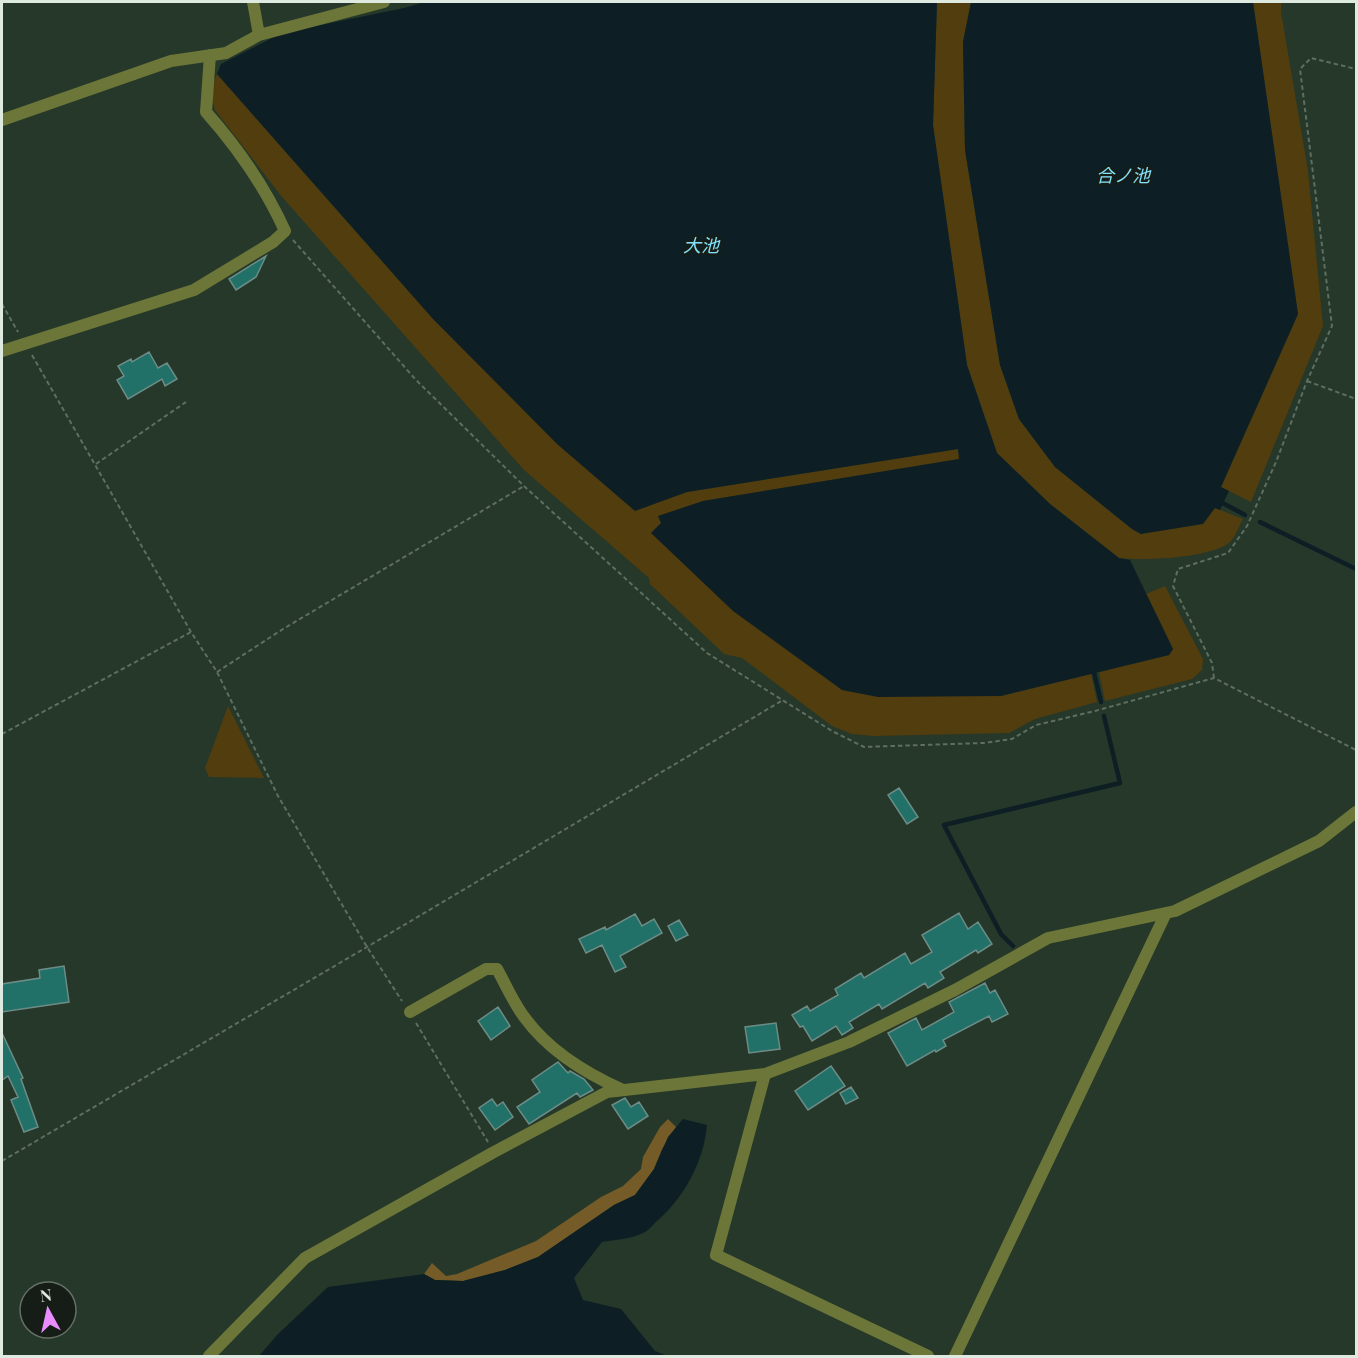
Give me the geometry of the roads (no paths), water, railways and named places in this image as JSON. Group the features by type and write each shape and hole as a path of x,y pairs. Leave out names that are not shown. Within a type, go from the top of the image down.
{"street":[{"path":"252,2 259,35"},
{"path":"2,120 171,61 226,53 259,35 384,2"},
{"path":"2,351 195,290 273,242 285,231 271,200 238,151 206,112 210,55"},
{"path":"209,1356 305,1258 494,1152 608,1092 765,1074 849,1042 955,990 1048,938 1175,911 1319,841 1356,812"},
{"path":"955,1356 1166,913"},
{"path":"410,1012 486,969 497,969 525,1018 559,1053 601,1080 623,1090"},
{"path":"765,1074 716,1255 928,1356"}],"water":[{"name":"大池","path":"425,2 937,2 933,125 967,365 997,453 1050,504 1119,558 1130,560 1173,649 1169,655 1001,696 878,697 842,690 733,611 651,533 661,523 658,516 703,501 959,459 958,449 687,492 635,511 557,444 434,320 217,74 221,64 282,33"},
{"name":"合ノ池","path":"971,2 1253,2 1298,314 1221,487 1229,491 1220,510 1215,508 1203,524 1141,534 1132,529 1055,467 1019,419 1000,365 965,150 963,42"},
{"path":"683,1119 707,1125 702,1152 684,1190 667,1212 645,1232 628,1238 602,1242 574,1278 583,1300 621,1309 655,1351 667,1356 259,1356 278,1334 328,1287 424,1274 435,1280 463,1281 505,1270 538,1257 614,1205 635,1195 654,1169 668,1137"}],"waterway":[{"path":"1219,501 1245,515"},
{"path":"1260,522 1356,569"},
{"path":"1093,668 1101,702"},
{"path":"1013,946 1001,934 944,825 1120,783 1104,716"}]}
